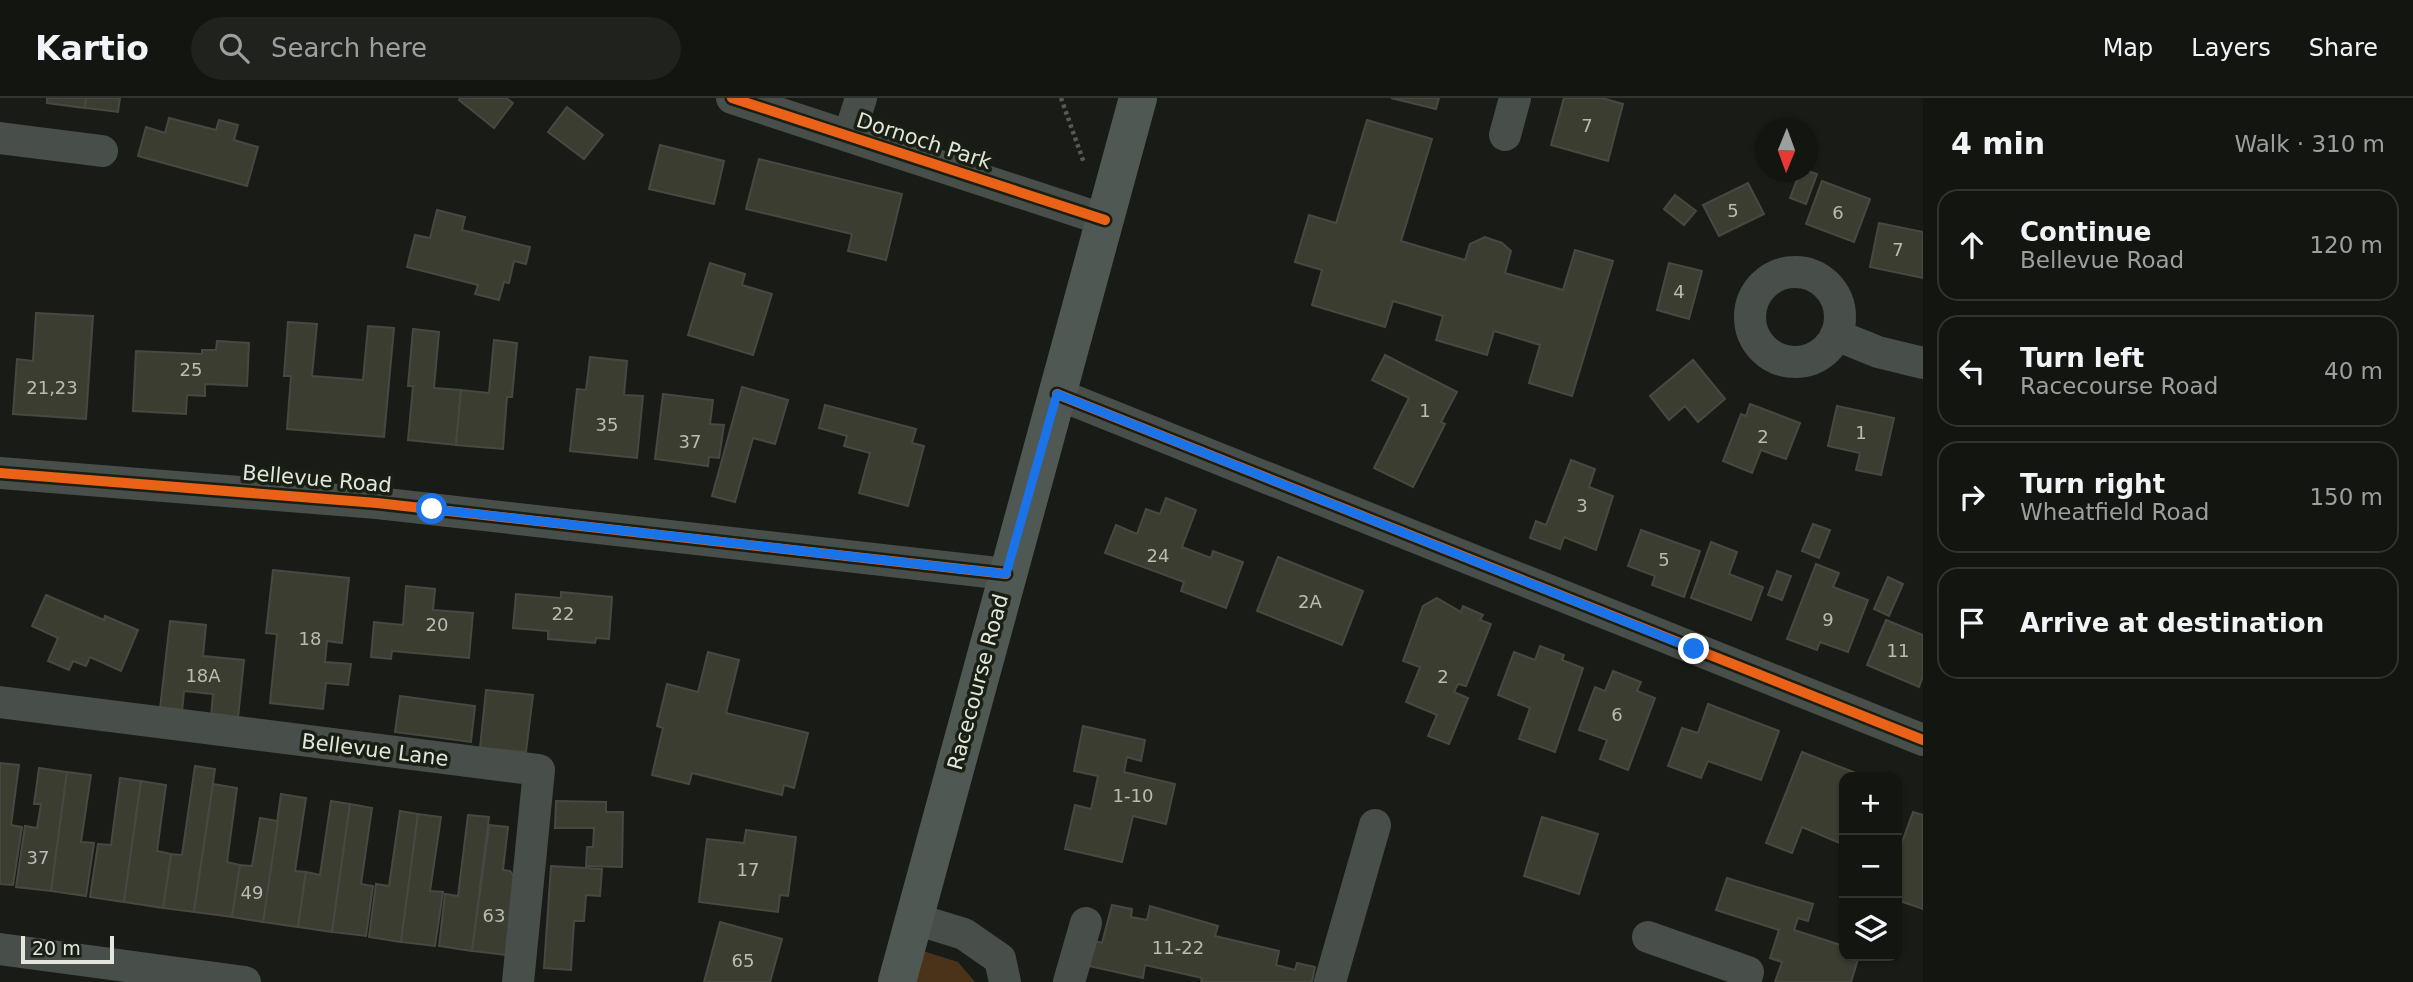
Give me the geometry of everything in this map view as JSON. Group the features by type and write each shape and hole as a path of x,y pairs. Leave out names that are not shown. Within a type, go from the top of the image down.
{"main road":[{"name":"Racecourse Road","path":"897,982 1006,574 1138,98"}],"street":[{"name":"Dornoch Park","path":"732,98 1105,220"},
{"path":"849,136 861,98"},
{"path":"1505,135 1515,98"},
{"path":"0,138 102,151"},
{"path":"1836,335 1878,352 1923,363"},
{"path":"1057,394 1923,740"},
{"name":"Bellevue Road","path":"0,473 377,503 1006,574"},
{"name":"Bellevue Lane","path":"0,702 539,770 518,982"},
{"path":"1330,982 1375,825"},
{"path":"915,919 964,933 1000,959 1005,982"},
{"path":"1069,982 1086,923"},
{"path":"1648,937 1748,972 1745,982"},
{"path":"0,949 245,982"}],"shaded area":[{"path":"923,951 958,962 975,982 914,982"}],"building":[{"path":"47,98 86,98 85,108 47,103"},
{"path":"86,98 120,98 118,112 85,108"},
{"path":"506,98 513,103 494,128 459,100"},
{"path":"1391,98 1439,98 1436,109"},
{"path":"1564,98 1602,98 1623,104 1608,161 1551,145"},
{"path":"567,107 603,135 584,159 548,132"},
{"path":"169,118 216,130 219,120 238,125 234,140 258,147 247,186 138,156 146,127 165,133"},
{"path":"1367,120 1432,139 1401,241 1465,260 1470,244 1485,237 1502,243 1511,251 1505,273 1563,290 1575,250 1613,261 1572,396 1529,383 1540,345 1494,331 1487,355 1436,340 1443,316 1393,301 1385,327 1312,305 1322,270 1295,262 1309,215 1336,223"},
{"path":"660,145 724,161 714,204 649,189"},
{"path":"759,159 902,194 886,260 848,251 852,234 746,209"},
{"path":"1822,181 1870,199 1854,242 1806,224"},
{"path":"1796,182 1814,182 1806,204 1790,198"},
{"path":"1748,183 1764,214 1719,236 1703,205"},
{"path":"1675,195 1696,211 1684,225 1664,209"},
{"path":"437,210 465,217 462,230 530,247 526,264 514,261 509,283 504,282 499,300 475,294 478,285 407,267 415,235 430,238"},
{"path":"1879,223 1923,232 1923,278 1870,267"},
{"path":"710,263 745,274 742,285 772,294 753,355 688,335"},
{"path":"1669,263 1702,271 1689,319 1657,310"},
{"path":"36,313 93,316 86,419 13,414 17,359 33,361"},
{"path":"288,322 317,324 312,376 363,380 368,326 394,328 384,437 287,429 291,376 284,376"},
{"path":"413,329 439,332 434,388 461,390 456,445 408,440 413,386 408,386"},
{"path":"494,340 517,343 512,397 507,397 503,449 456,445 461,390 489,393"},
{"path":"217,341 249,343 247,386 205,384 205,396 187,395 186,414 133,411 136,351 202,354 202,350 216,350"},
{"path":"1385,355 1457,392 1441,422 1445,424 1413,487 1374,468 1409,398 1372,380"},
{"path":"590,357 627,361 624,395 643,396 637,458 570,451 577,389 586,390"},
{"path":"1693,360 1725,399 1698,422 1685,406 1669,420 1650,396"},
{"path":"742,387 788,400 775,444 753,438 735,502 712,496"},
{"path":"663,394 713,400 710,424 724,425 719,458 709,457 708,466 655,459"},
{"path":"1750,404 1800,423 1786,459 1761,450 1752,473 1723,461 1741,414 1746,416"},
{"path":"825,405 916,429 912,443 924,446 908,506 859,493 870,453 844,446 847,436 819,428"},
{"path":"1837,406 1894,418 1881,475 1856,470 1860,453 1828,446"},
{"path":"1571,460 1595,469 1589,487 1613,496 1596,550 1564,537 1560,549 1530,538 1536,521 1546,525"},
{"path":"1166,498 1196,510 1182,547 1211,558 1213,551 1243,562 1226,608 1181,591 1184,582 1105,553 1116,525 1137,534 1146,509 1160,514"},
{"path":"1813,524 1830,530 1819,558 1802,551"},
{"path":"1641,530 1700,551 1684,597 1652,585 1655,576 1628,566"},
{"path":"1711,542 1737,552 1729,574 1763,587 1751,620 1691,598"},
{"path":"1278,557 1363,591 1342,645 1257,611"},
{"path":"1816,564 1839,573 1833,587 1868,600 1848,652 1820,642 1817,650 1787,639"},
{"path":"273,570 349,578 342,643 327,641 325,662 351,664 348,685 326,683 323,709 270,703 277,634 266,633"},
{"path":"1777,571 1791,576 1782,600 1768,595"},
{"path":"1888,577 1903,584 1889,616 1874,609"},
{"path":"406,586 435,589 433,610 473,613 469,658 392,651 391,659 371,657 374,622 403,625"},
{"path":"561,592 612,597 609,639 596,638 595,643 548,639 548,631 513,628 516,594 561,598"},
{"path":"46,595 104,620 105,616 138,630 121,671 90,657 86,666 73,661 69,670 48,661 58,638 32,626"},
{"path":"1437,598 1461,612 1463,606 1483,615 1480,620 1491,624 1466,686 1458,684 1454,692 1468,698 1449,744 1428,736 1437,715 1406,702 1420,667 1403,661 1423,606"},
{"path":"1886,620 1923,635 1923,676 1919,687 1867,665"},
{"path":"170,621 206,625 203,656 244,660 238,718 211,716 213,694 184,691 182,712 160,709"},
{"path":"1540,646 1564,655 1562,660 1583,668 1555,752 1519,739 1530,708 1498,695 1514,652 1535,660"},
{"path":"708,652 739,660 726,713 808,733 794,788 784,785 782,795 692,773 689,784 652,775 663,728 657,726 667,684 698,692"},
{"path":"1613,671 1641,682 1637,691 1655,698 1628,770 1600,759 1607,740 1579,730 1595,687 1605,691"},
{"path":"486,690 533,695 526,752 480,748"},
{"path":"400,696 475,706 471,742 395,732"},
{"path":"1708,704 1779,731 1761,780 1708,761 1701,778 1668,766 1682,728 1698,733"},
{"path":"1083,726 1145,740 1141,761 1127,757 1124,772 1175,784 1166,824 1133,816 1122,862 1065,849 1075,805 1091,809 1098,776 1074,771"},
{"path":"1802,752 1853,772 1839,772 1839,843 1802,827 1792,853 1766,843"},
{"path":"0,763 19,765 11,825 22,827 13,885 0,884"},
{"path":"195,766 215,769 194,912 163,908 171,854 182,855"},
{"path":"39,768 67,772 51,891 16,887 25,826 37,828 41,804 34,804"},
{"path":"67,772 91,775 81,842 94,843 86,896 51,891"},
{"path":"120,778 141,781 124,902 90,897 98,844 111,845"},
{"path":"141,781 166,785 157,851 171,854 163,908 124,902"},
{"path":"213,784 237,788 227,862 240,865 232,917 194,912"},
{"path":"281,794 306,798 295,871 306,872 298,927 263,922"},
{"path":"331,801 350,804 332,932 298,927 306,872 320,875"},
{"path":"556,801 606,802 606,812 623,812 622,867 586,866 587,847 593,847 594,828 555,828"},
{"path":"350,804 372,808 361,884 373,886 366,936 332,932"},
{"path":"400,811 418,814 401,942 369,937 376,884 389,886"},
{"path":"1913,812 1923,815 1923,909 1902,902 1902,842"},
{"path":"418,814 441,817 430,891 443,892 435,946 401,942"},
{"path":"468,815 489,817 472,951 439,946 445,894 458,896"},
{"path":"1542,817 1598,834 1579,894 1524,876"},
{"path":"260,818 278,821 263,922 232,917 240,865 252,866"},
{"path":"489,825 508,827 503,870 510,871 516,879 506,955 472,951"},
{"path":"746,830 796,837 788,896 780,895 778,912 699,902 707,839 744,843"},
{"path":"551,866 602,869 600,896 586,895 584,921 574,921 571,970 544,968"},
{"path":"1727,878 1813,904 1808,921 1798,918 1794,930 1839,944 1839,961 1857,961 1851,982 1775,982 1782,962 1770,958 1779,930 1716,910"},
{"path":"1112,905 1132,909 1131,917 1147,920 1150,906 1218,926 1215,936 1279,951 1276,965 1295,970 1297,963 1315,967 1312,982 1201,982 1202,978 1145,965 1143,978 1089,966 1095,941 1102,943"},
{"path":"720,922 782,939 770,982 704,982"}],"cycle path":[{"path":"732,98 1105,220"},
{"path":"1057,394 1923,740"},
{"path":"0,473 377,503 1006,574"}],"route":[{"path":"432,509 1006,574 1057,394 1694,649"}]}
